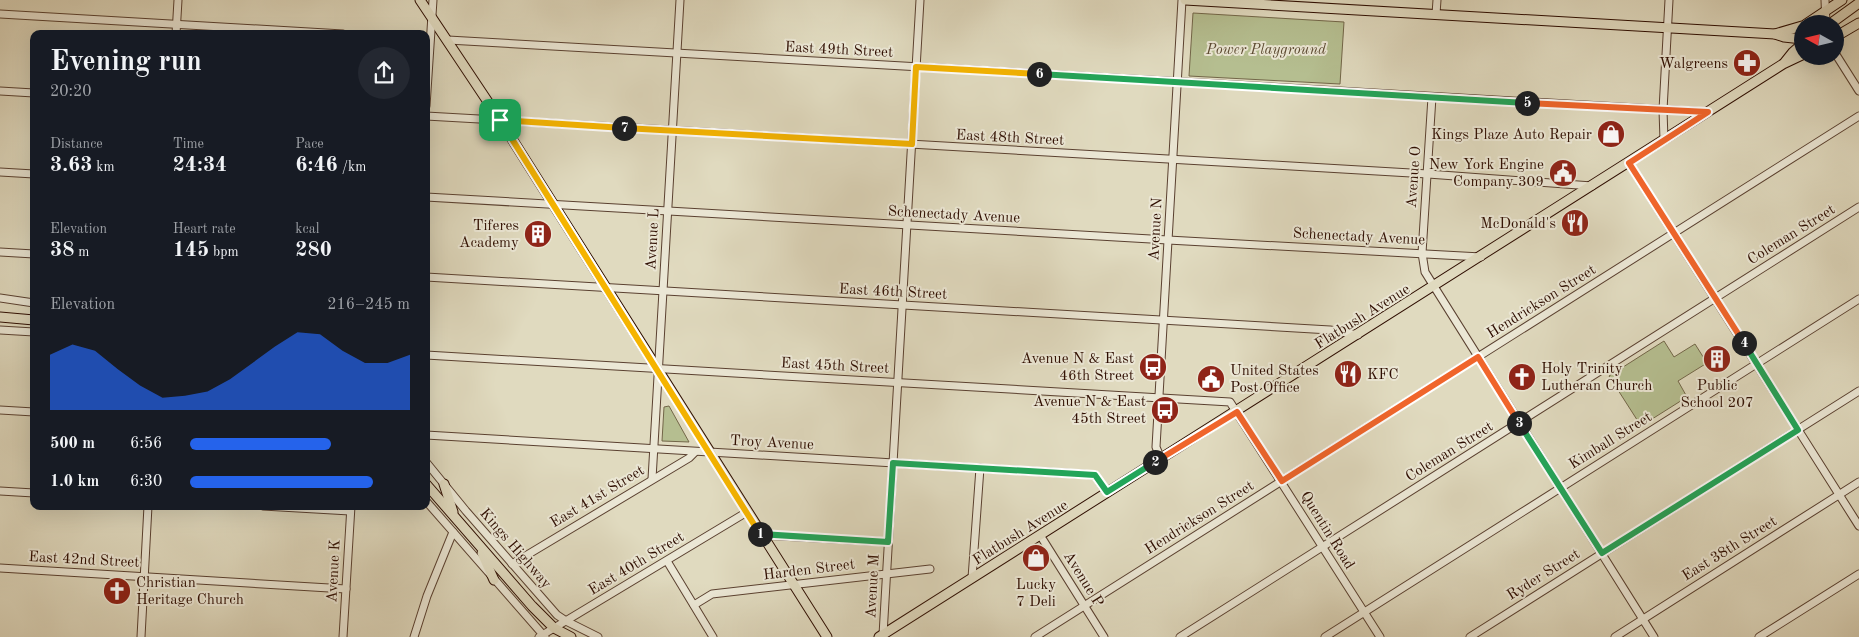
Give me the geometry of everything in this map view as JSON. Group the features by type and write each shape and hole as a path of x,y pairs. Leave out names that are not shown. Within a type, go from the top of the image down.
{"main road":[{"path":"420,0 500,120 826,637"},
{"path":"1184,0 1775,34 1794,38"},
{"path":"1819,15 1842,0"},
{"path":"1842,15 1859,3"},
{"path":"1844,31 1859,22"},
{"path":"1775,34 1794,28"},
{"name":"Flatbush Avenue","path":"1783,64 1794,51"},
{"name":"Flatbush Avenue","path":"881,636 1794,59"},
{"path":"0,317 30,320"},
{"path":"444,484 454,514"},
{"name":"Kings Highway","path":"430,488 532,606 554,628 571,637"},
{"path":"478,544 494,580"}],"street":[{"path":"176,30 178,0"},
{"path":"430,30 433,0"},
{"name":"Avenue L","path":"652,479 680,0"},
{"name":"Avenue M","path":"881,636 887,573 920,0"},
{"name":"Avenue N","path":"1161,459 1156,447 1177,82 1184,0"},
{"path":"1436,14 1437,0"},
{"path":"1664,140 1663,110 1670,0"},
{"path":"1824,0 1825,15"},
{"path":"0,14 276,30"},
{"name":"East 49th Street","path":"448,40 1708,112"},
{"path":"1843,65 1859,91"},
{"path":"0,91 30,93"},
{"name":"Avenue O","path":"1432,97 1422,253 1425,272 1654,637"},
{"name":"East 48th Street","path":"430,116 1428,174 1593,186"},
{"name":"Hendrickson Street","path":"1035,637 1859,116"},
{"path":"1629,163 1859,526"},
{"path":"0,172 30,174"},
{"name":"Schenectady Avenue","path":"430,197 1481,257"},
{"name":"Coleman Street","path":"1180,637 1859,207"},
{"path":"0,252 30,254"},
{"name":"East 46th Street","path":"430,277 1330,330 1358,335"},
{"path":"0,298 30,302"},
{"name":"Kimball Street","path":"1325,637 1859,299"},
{"path":"0,330 30,332"},
{"name":"East 45th Street","path":"430,355 1230,402 1237,412"},
{"name":"Ryder Street","path":"1470,637 1859,391"},
{"path":"0,410 30,412"},
{"name":"Quentin Road","path":"1237,412 1380,637"},
{"name":"Troy Avenue","path":"430,435 1095,475 1107,492"},
{"name":"East 41st Street","path":"512,564 689,458 695,452"},
{"name":"Kings Highway","path":"430,467 557,615 598,637"},
{"path":"972,578 980,468"},
{"name":"East 38th Street","path":"1615,637 1859,482"},
{"path":"0,491 30,493"},
{"path":"430,506 542,636"},
{"path":"141,637 148,510"},
{"name":"Avenue K","path":"343,637 351,510"},
{"name":"East 40th Street","path":"542,636 746,512"},
{"path":"414,637 427,596 453,532"},
{"path":"761,535 888,542"},
{"name":"Avenue P","path":"1040,535 1104,637"},
{"path":"667,561 713,637"},
{"name":"East 42nd Street","path":"0,568 346,589"},
{"name":"Harden Street","path":"694,605 712,594 930,569"},
{"path":"1759,637 1859,574"}],"green space":[{"name":"Power Playground","path":"1193,13 1344,22 1340,84 1189,76"},
{"path":"1664,341 1674,357 1695,344 1707,363 1678,381 1687,397 1641,426 1609,376"},
{"path":"669,406 689,442 662,441 664,407"}],"place":[{"name":"Walgreens","path":"1747,63"},
{"name":"Kings Plaze Auto Repair","path":"1611,134"},
{"name":"New York Engine Company 309","path":"1563,173"},
{"name":"McDonald's","path":"1575,223"},
{"name":"Tiferes Academy","path":"538,234"},
{"name":"Public School 207","path":"1717,359"},
{"name":"Avenue N & East 46th Street","path":"1153,367"},
{"name":"KFC","path":"1348,374"},
{"name":"Holy Trinity Lutheran Church","path":"1522,377"},
{"name":"United States Post Office","path":"1211,379"},
{"name":"Avenue N & East 45th Street","path":"1165,410"},
{"name":"Lucky 7 Deli","path":"1036,558"},
{"name":"Christian Heritage Church","path":"117,591"}],"route":[{"path":"916,67 1708,112 1629,163 1798,430 1602,553 1478,357 1282,481 1237,412 1107,492 1095,475 893,463 888,542 761,535 500,120 912,144 916,67"}]}
